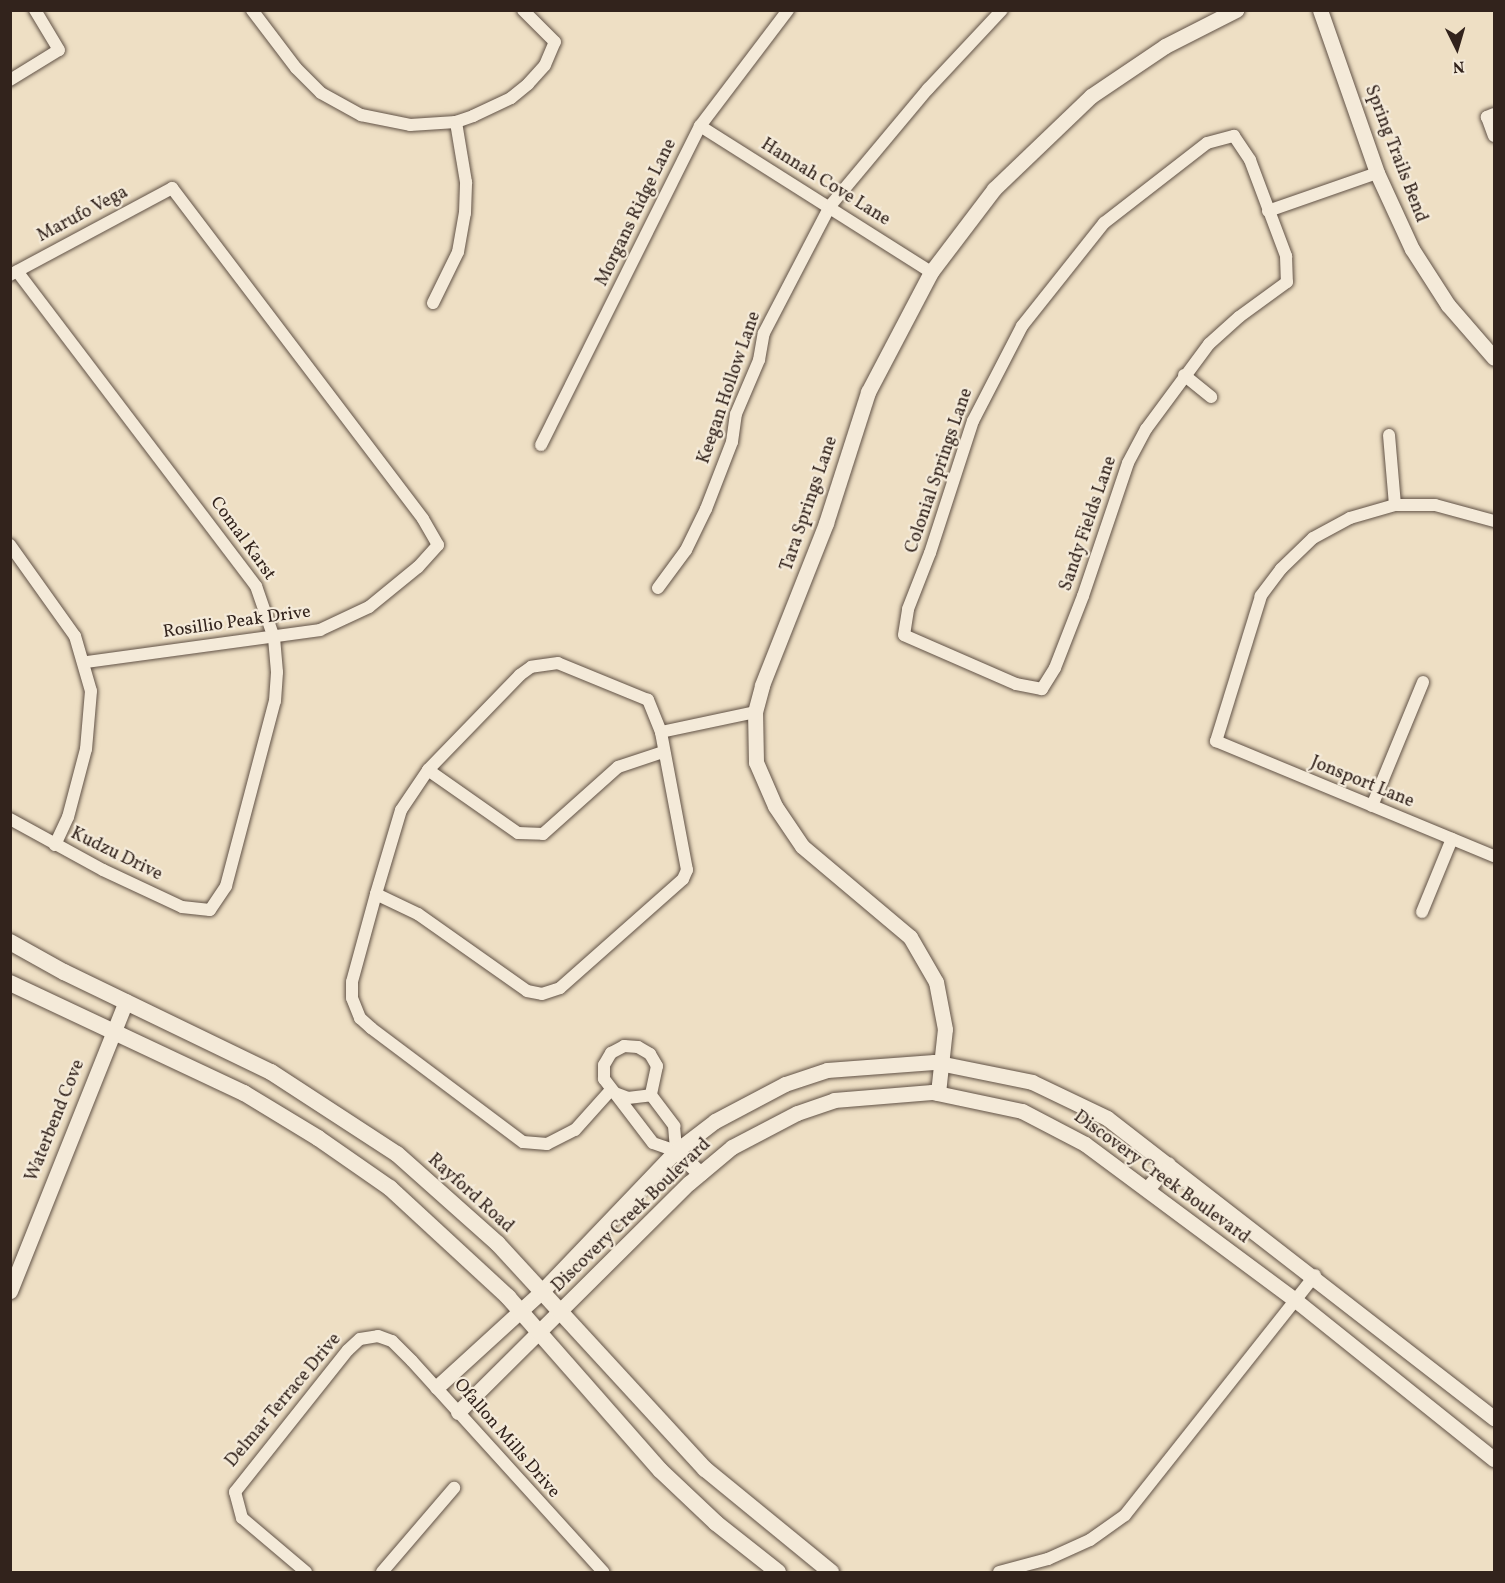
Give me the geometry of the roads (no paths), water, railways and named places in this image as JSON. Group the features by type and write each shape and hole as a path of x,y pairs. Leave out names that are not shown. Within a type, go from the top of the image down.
{"main road":[{"name":"Rayford Road","path":"10,942 272,1072 368,1132 470,1217 561,1311 705,1469 831,1572"},
{"path":"10,983 244,1093 364,1169 446,1237 518,1309 660,1470 716,1523 778,1572"}],"street":[{"path":"10,80 59,50 35,10"},
{"path":"252,10 296,68 321,93 344,107 384,122 456,122 511,98 545,65 555,42 523,10"},
{"name":"Morgans Ridge Lane","path":"541,445 700,126 788,10"},
{"name":"Keegan Hollow Lane","path":"658,588 686,550 706,509 732,442 736,414 759,360 764,333 830,206 928,89 1002,10"},
{"name":"Tara Springs Lane","path":"938,1093 944,1016 928,966 902,929 802,846 775,806 756,762 755,712 826,523 868,392 931,272 994,189 1091,96 1165,46 1236,10"},
{"name":"Spring Trails Bend","path":"1320,10 1377,173 1412,249 1448,305 1494,358"},
{"path":"1491,115 1494,136"},
{"path":"432,303 458,252 465,213 466,183 456,122"},
{"name":"Hannah Cove Lane","path":"700,126 830,206 931,272"},
{"name":"Colonial Springs Lane","path":"1042,689 1016,684 904,634 908,609 930,553 972,421 1022,326 1104,223 1207,143 1234,136 1250,160 1268,211"},
{"path":"1268,211 1377,173"},
{"name":"Marufo Vega","path":"14,273 172,188 423,519 438,545"},
{"name":"Sandy Fields Lane","path":"1042,689 1055,668 1079,606 1128,463 1184,375 1239,316 1287,282 1287,256 1268,211"},
{"name":"Comal Karst","path":"14,273 256,586 274,638 275,701 226,886 210,910"},
{"path":"1184,375 1211,397"},
{"path":"1389,435 1395,505 1435,505 1494,521"},
{"name":"Jonsport Lane","path":"1395,505 1350,518 1313,538 1281,569 1261,597 1246,635 1216,741 1494,856"},
{"path":"10,545 60,611 86,662 91,720 68,817 55,845"},
{"name":"Rosillio Peak Drive","path":"86,662 320,630 345,620 418,567 438,545"},
{"path":"376,894 418,914 527,991 542,994 560,988 683,879 687,870 661,732 655,710 639,694 567,665 545,662 520,675 428,770 402,810 376,894 352,982 354,1008 360,1018 523,1142 547,1144 574,1130 610,1091"},
{"path":"1372,806 1423,682"},
{"path":"661,732 755,712"},
{"path":"428,770 518,833 543,834 618,767 663,752"},
{"name":"Kudzu Drive","path":"10,819 55,845 182,907 210,910"},
{"path":"1422,912 1452,839"},
{"name":"Waterbend Cove","path":"10,1291 126,1001"},
{"path":"675,1151 674,1126 651,1095 657,1066 650,1054 638,1047 624,1046 611,1053 604,1065 604,1079 610,1091 653,1143 675,1151 700,1173"},
{"name":"Discovery Creek Boulevard","path":"437,1388 518,1309 542,1291 675,1151 753,1100 816,1074 869,1064 942,1063 987,1070 1062,1094 1107,1118 1314,1275 1494,1418"},
{"path":"610,1091 628,1098 651,1095"},
{"name":"Discovery Creek Boulevard","path":"458,1412 700,1173 732,1147 768,1127 834,1100 938,1093 994,1104 1049,1122 1148,1188 1294,1299 1494,1459"},
{"path":"1148,1188 1168,1164"},
{"path":"999,1572 1048,1559 1090,1540 1125,1515 1314,1275"},
{"name":"Ofallon Mills Drive","path":"378,1336 392,1341 437,1388 603,1572"},
{"name":"Delmar Terrace Drive","path":"306,1572 242,1518 235,1506 235,1492 241,1479 348,1350 360,1339 378,1336"},
{"path":"382,1572 454,1488"}]}
